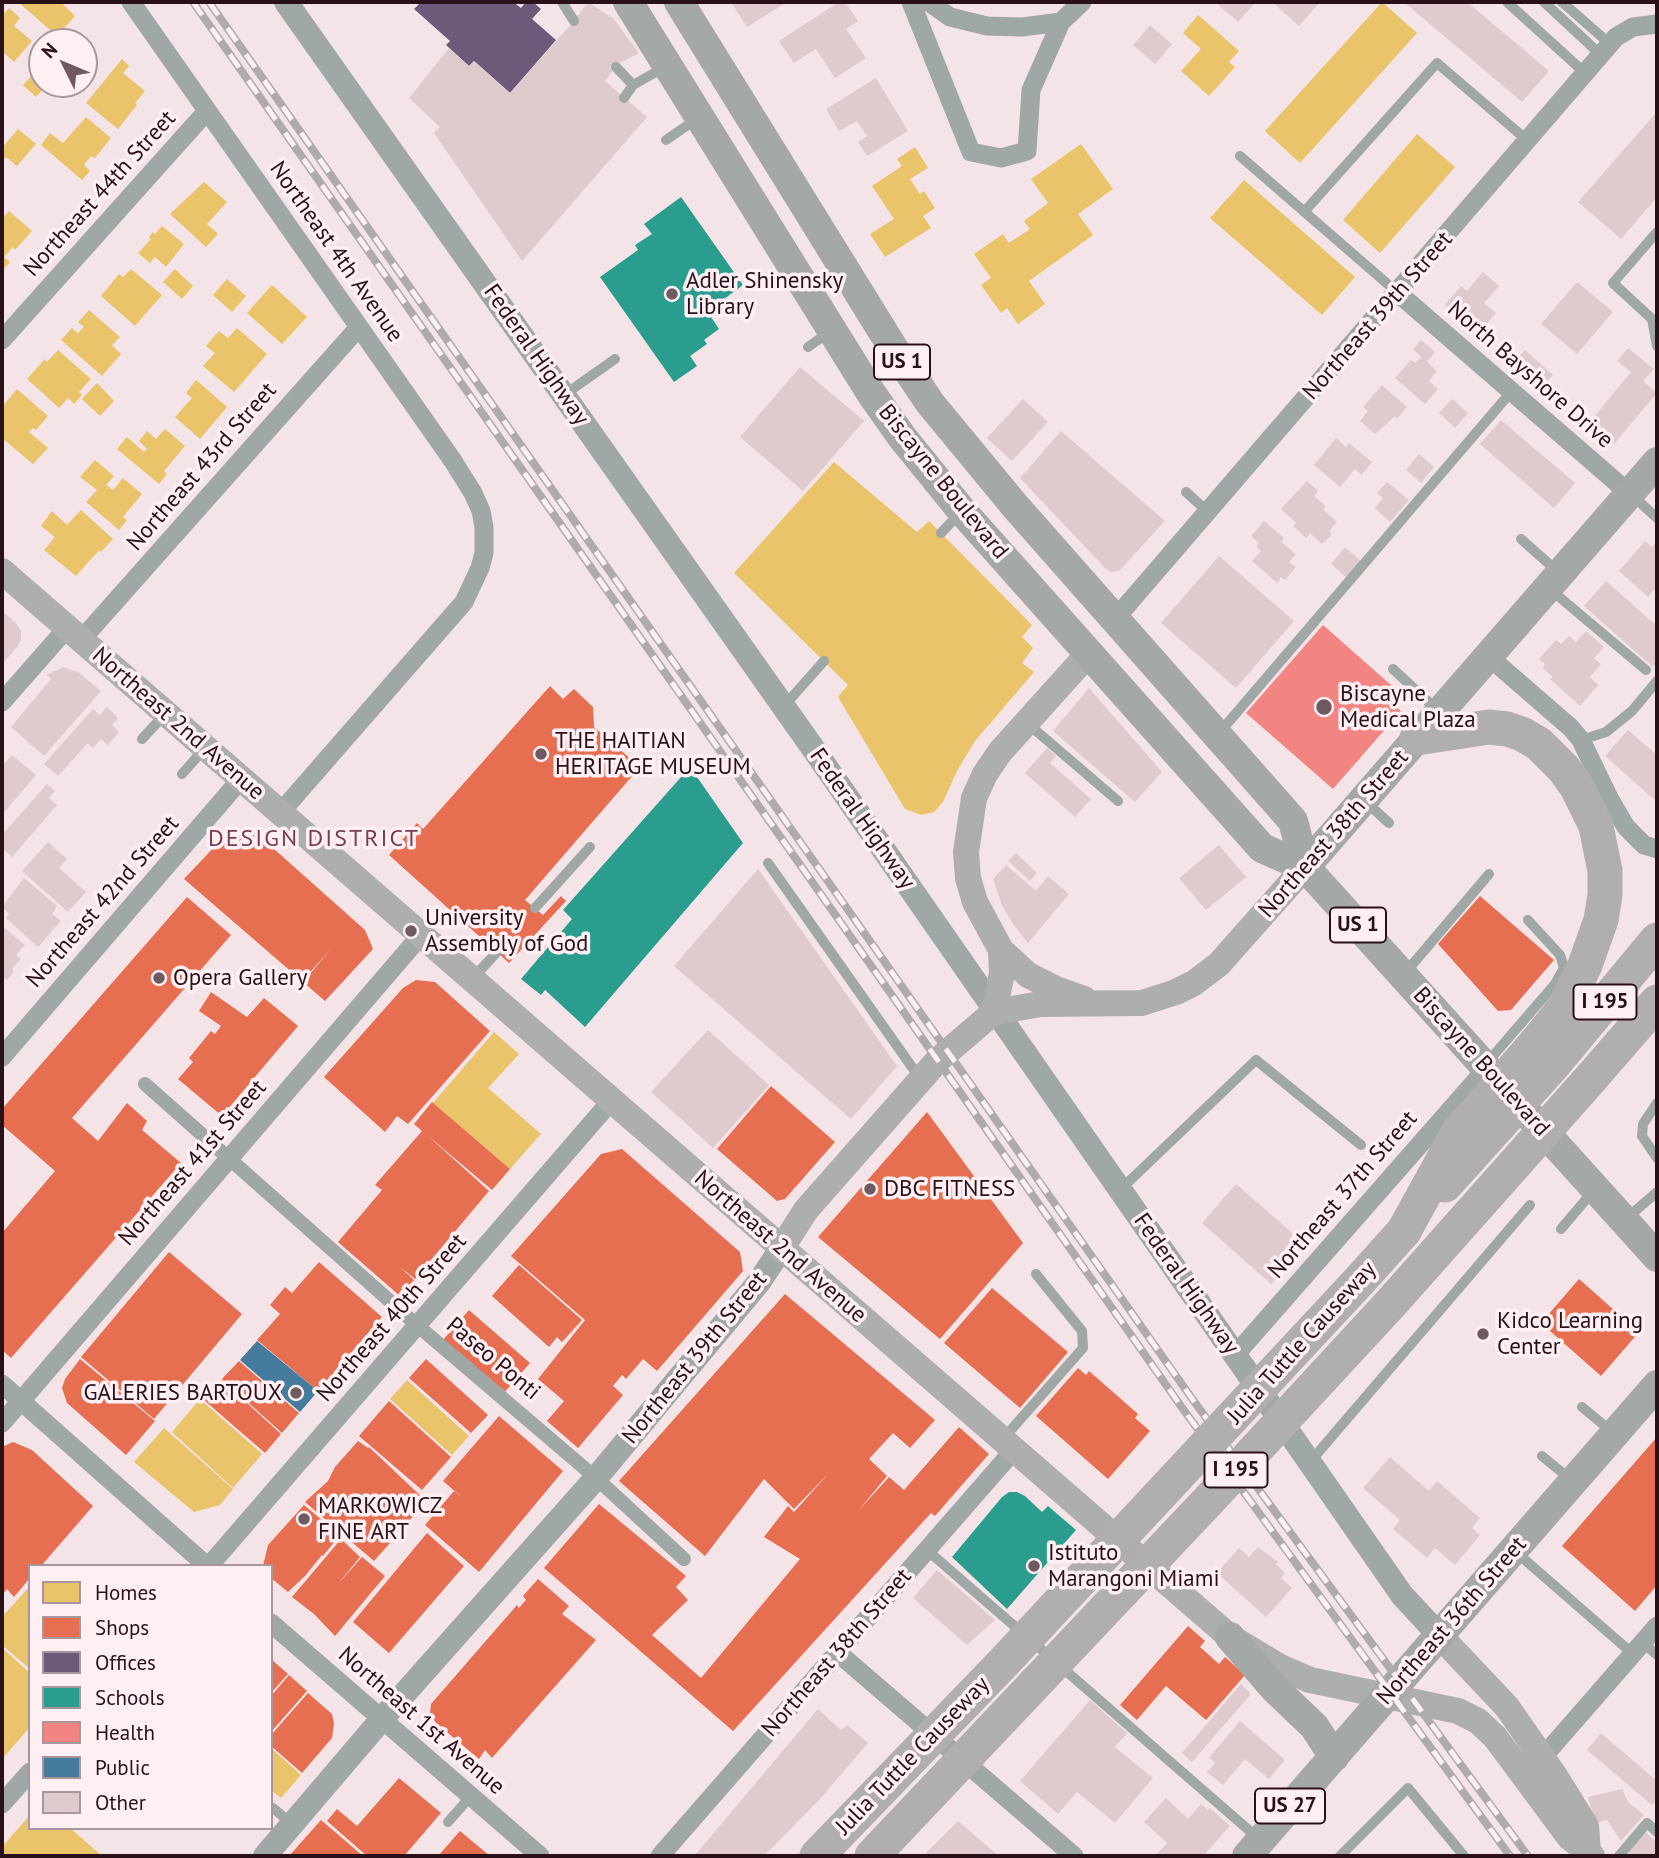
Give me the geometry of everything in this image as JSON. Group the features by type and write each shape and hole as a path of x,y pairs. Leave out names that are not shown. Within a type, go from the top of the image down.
{"highway":[{"path":"1428,725 1507,729 1539,744 1564,769 1577,787 1596,826 1605,872 1601,920 1589,954 1544,1054"},
{"name":"Julia Tuttle Causeway","path":"817,1856 1188,1467 1404,1231 1544,1054 1657,940"},
{"name":"Julia Tuttle Causeway","path":"872,1856 1080,1639 1392,1302 1650,1012"}],"main road":[{"name":"Biscayne Boulevard","path":"628,2 700,117 820,339 962,511 1262,848 1306,867 1657,1257"},
{"name":"Biscayne Boulevard","path":"679,2 887,339 930,403 1015,506 1293,821 1306,867"},
{"path":"902,437 959,468 1089,615 1115,619"},
{"name":"Northeast 38th Street","path":"995,1012 1041,1004 1142,1003 1194,983 1219,964 1657,462"},
{"name":"Northeast 2nd Avenue","path":"2,571 1230,1637 1280,1667 1310,1679 1458,1711 1478,1721 1495,1737 1570,1838 1590,1853"},
{"path":"1089,653 985,774 974,798 966,852 968,878 975,902 1001,950 1028,975 1056,989 1099,1004"},
{"path":"995,1012 1003,972 1001,950"},
{"name":"Northeast 39th Street","path":"781,1249 806,1210 920,1080 948,1049 995,1012"},
{"name":"Northeast 36th Street","path":"1254,1848 1657,1385"},
{"name":"Northeast 2nd Avenue","path":"1439,1635 1507,1707 1586,1826 1590,1853"},
{"path":"1230,1637 1274,1688 1314,1726 1334,1757"}],"street":[{"name":"Northeast 4th Avenue","path":"131,2 359,327 473,493 481,511 484,538 480,568 464,602 280,813"},
{"name":"Federal Highway","path":"286,2 784,707 1402,1595 1439,1635"},
{"path":"911,2 971,152 1001,158 1027,151 1031,90 1061,22 1082,2"},
{"path":"929,2 950,17 987,26 1022,27 1061,22"},
{"name":"Northeast 39th Street","path":"1115,619 1605,50 1623,31 1652,24"},
{"name":"Northeast 44th Street","path":"2,340 207,111"},
{"name":"North Bayshore Drive","path":"1398,293 1630,494"},
{"name":"Northeast 43rd Street","path":"2,702 74,634 359,327"},
{"path":"1488,656 1571,728 1581,740 1626,827 1644,845 1657,849"},
{"name":"Northeast 42nd Street","path":"2,1057 241,779"},
{"name":"Northeast 41st Street","path":"2,1423 422,934"},
{"name":"Northeast 37th Street","path":"1236,1354 1486,1067"},
{"name":"Paseo Ponti","path":"145,1084 418,1326 596,1478 684,1559"},
{"name":"Northeast 40th Street","path":"210,1564 611,1101"},
{"name":"Northeast 39th Street","path":"265,1856 381,1720 596,1478 759,1282 781,1249"},
{"path":"2,1384 206,1564"},
{"name":"Northeast 38th Street","path":"660,1856 927,1550 1009,1445"},
{"name":"Northeast 1st Avenue","path":"273,1625 540,1856"},
{"path":"1542,1758 1644,1650 1657,1626"},
{"path":"837,1652 1074,1856"},
{"path":"2,1804 28,1774"}],"lane":[{"path":"562,2 574,21"},
{"path":"1507,2 1585,73"},
{"path":"1544,2 1605,50"},
{"path":"1562,2 1605,50"},
{"path":"1304,212 1437,63 1528,141"},
{"path":"624,98 633,85 668,65"},
{"path":"616,67 633,85"},
{"path":"666,140 700,117"},
{"path":"1240,156 1398,293"},
{"path":"1657,232 1613,284 1652,318 1657,346"},
{"path":"564,395 615,359"},
{"path":"1218,735 1511,392"},
{"path":"1186,492 1209,512"},
{"path":"1630,494 1657,518"},
{"path":"942,533 962,511"},
{"path":"1521,539 1554,581 1646,670"},
{"path":"784,707 824,661"},
{"path":"1393,669 1428,725"},
{"path":"1581,740 1606,732 1632,711 1657,681"},
{"path":"142,739 165,713"},
{"path":"1027,722 1118,801"},
{"path":"182,774 205,748"},
{"path":"1364,799 1390,822"},
{"path":"535,908 590,847"},
{"path":"768,863 920,1080"},
{"path":"1403,975 1489,874"},
{"path":"1486,1067 1555,984 1564,968 1560,955 1528,920"},
{"path":"472,979 497,952"},
{"path":"1120,1191 1256,1060 1361,1145"},
{"path":"1657,1103 1643,1124 1642,1136 1657,1158"},
{"path":"1561,1229 1595,1188"},
{"path":"1624,1220 1657,1192"},
{"path":"1310,1463 1530,1205"},
{"path":"1009,1445 1083,1348 1082,1331 1036,1274"},
{"path":"1582,1407 1615,1434"},
{"path":"1542,1456 1573,1481"},
{"path":"927,1550 1254,1848"},
{"path":"1513,1550 1644,1650"},
{"path":"1340,1856 1408,1788 1464,1856"},
{"path":"447,1822 470,1797"},
{"path":"273,1808 292,1825"},
{"path":"1619,1856 1647,1823 1657,1832"}],"building: Homes":[{"path":"18,2 61,2 75,16 64,28 48,28"},
{"path":"1382,2 1417,33 1300,163 1265,131"},
{"path":"9,8 20,18 14,26 28,38 28,46 14,62 2,51 2,16"},
{"path":"1198,15 1239,51 1229,62 1235,67 1209,96 1181,71 1201,49 1183,33"},
{"path":"122,59 129,66 123,73 145,91 118,129 86,103 90,98 98,98 98,88"},
{"path":"86,117 111,138 95,158 91,156 84,165 90,171 82,180 41,145 50,133 63,143"},
{"path":"18,129 36,144 17,166 6,157 2,161 2,148"},
{"path":"1417,134 1455,167 1380,253 1343,220"},
{"path":"1081,144 1113,189 1078,214 1093,235 1029,281 1045,304 1018,324 1007,308 1001,313 981,285 991,278 974,254 1003,234 1009,243 1030,229 1024,221 1048,203 1031,179"},
{"path":"915,147 928,168 910,179 920,194 924,191 935,208 923,216 931,228 885,257 870,234 894,219 872,186 902,166 897,159"},
{"path":"1244,180 1355,277 1322,315 1210,218"},
{"path":"204,182 227,202 207,224 218,234 206,247 170,214"},
{"path":"9,211 32,231 15,250 13,247 4,257 10,262 2,271 2,219"},
{"path":"162,226 184,244 166,267 155,257 150,263 138,253 151,239 149,237 153,232 155,234"},
{"path":"131,269 162,295 135,326 101,296 119,274 123,277"},
{"path":"175,269 193,286 182,299 163,282"},
{"path":"227,279 246,296 232,312 213,295"},
{"path":"272,285 307,317 282,344 247,313"},
{"path":"89,310 120,337 112,345 121,354 102,376 61,340 72,328 78,333 84,327 78,322"},
{"path":"237,328 267,354 234,392 203,366 215,353 206,346 219,331 228,338"},
{"path":"58,350 91,379 79,392 82,395 74,404 68,398 59,408 27,379 45,359 47,362"},
{"path":"196,380 227,407 200,439 175,417 192,398 186,393"},
{"path":"97,383 114,401 100,416 82,399"},
{"path":"17,389 48,416 36,430 33,428 29,432 48,448 33,464 2,438 2,407"},
{"path":"165,429 185,446 164,471 167,474 159,484 117,449 127,437 144,452 147,449 139,441 147,431 156,439"},
{"path":"95,460 114,476 106,485 113,490 123,478 142,494 123,517 127,520 119,530 86,502 97,490 80,477"},
{"path":"834,462 917,532 929,521 1032,625 1022,637 1033,648 1022,663 1034,672 975,741 943,802 934,812 921,815 905,809 838,697 848,685 734,573"},
{"path":"81,510 113,539 101,552 99,550 76,576 44,550 55,537 41,526 52,511 67,525"},
{"path":"494,1032 519,1054 488,1088 541,1134 510,1169 433,1103"},
{"path":"407,1380 469,1436 452,1455 390,1399"},
{"path":"200,1399 262,1454 233,1488 172,1432"},
{"path":"164,1428 233,1489 220,1505 194,1512 134,1462"},
{"path":"28,1588 28,1667 2,1645 2,1617"},
{"path":"2,1648 28,1671 28,1729 2,1759"},
{"path":"273,1750 301,1775 281,1798 273,1792"},
{"path":"28,1817 28,1830 72,1830 102,1856 2,1856 2,1847"}],"building: Shops":[{"path":"550,686 563,699 574,689 593,707 594,727 640,767 525,900 543,915 561,896 566,901 509,963 389,855 417,823 423,829"},
{"path":"233,827 255,832 365,930 373,949 325,1001 303,982 331,949 302,981 184,879"},
{"path":"1480,896 1554,960 1511,1010 1498,1011 1438,944"},
{"path":"187,897 231,935 72,1118 98,1141 127,1103 147,1121 142,1130 181,1163 11,1358 2,1350 2,1233 55,1171 2,1125 2,1109"},
{"path":"416,980 435,982 490,1031 408,1124 397,1116 385,1132 324,1077 403,988"},
{"path":"211,992 247,1017 264,998 298,1026 222,1116 178,1079 193,1062 189,1058 211,1031 215,1034 221,1026 199,1011"},
{"path":"771,1086 835,1142 785,1199 777,1201 717,1149"},
{"path":"432,1102 510,1169 492,1190 427,1135 489,1191 415,1279 400,1267 414,1280 400,1296 338,1242 382,1190 375,1185 422,1131 414,1124"},
{"path":"927,1112 1023,1243 940,1339 818,1237"},
{"path":"622,1149 740,1252 743,1271 657,1371 643,1359 626,1379 622,1375 613,1386 623,1395 578,1448 547,1421 564,1401 538,1379 585,1320 511,1256 601,1154"},
{"path":"169,1252 242,1314 154,1419 81,1357"},
{"path":"319,1262 382,1317 318,1391 257,1340 280,1314 270,1305 285,1287 292,1293"},
{"path":"519,1265 582,1320 562,1342 557,1337 549,1347 492,1296"},
{"path":"1579,1279 1639,1332 1601,1376 1541,1323"},
{"path":"992,1288 1068,1352 1020,1408 944,1343"},
{"path":"785,1294 935,1420 910,1448 893,1433 869,1459 887,1476 858,1511 889,1477 904,1490 959,1427 989,1454 935,1516 931,1513 733,1731 544,1568 599,1504 686,1576 676,1587 688,1600 652,1635 701,1678 800,1559 764,1537 788,1506 794,1512 829,1473 794,1509 764,1479 705,1556 619,1481"},
{"path":"469,1310 530,1363 503,1394 442,1341"},
{"path":"80,1359 155,1421 126,1455 67,1403 62,1388 65,1379"},
{"path":"426,1359 488,1415 471,1433 409,1378"},
{"path":"239,1361 299,1413 282,1433 222,1379"},
{"path":"1078,1368 1086,1375 1089,1371 1138,1414 1135,1418 1150,1431 1108,1479 1036,1416"},
{"path":"222,1380 281,1434 265,1453 204,1400"},
{"path":"389,1401 451,1457 422,1490 359,1436"},
{"path":"499,1416 563,1471 479,1572 425,1525 454,1491 464,1499 443,1481"},
{"path":"1657,1437 1657,1585 1635,1611 1562,1546"},
{"path":"358,1441 369,1447 425,1500 404,1528 400,1523 384,1540 390,1543 374,1561 305,1502 328,1481 335,1467"},
{"path":"13,1442 32,1450 93,1506 43,1564 28,1564 28,1580 14,1597 7,1589 2,1595 2,1447"},
{"path":"304,1505 340,1535 288,1592 273,1580 273,1564 263,1564 268,1545"},
{"path":"427,1533 464,1566 389,1653 353,1622"},
{"path":"341,1539 360,1557 337,1585 362,1557 385,1576 335,1636 314,1614 292,1597"},
{"path":"538,1579 569,1606 562,1614 596,1640 492,1758 485,1750 479,1759 436,1723 430,1713 431,1704 517,1605 519,1608 526,1600 523,1596"},
{"path":"1188,1626 1205,1641 1200,1647 1219,1664 1225,1657 1245,1675 1206,1720 1166,1686 1137,1720 1120,1705"},
{"path":"273,1661 288,1674 273,1691"},
{"path":"289,1675 307,1691 273,1730 273,1694"},
{"path":"308,1693 332,1714 332,1738 302,1773 273,1748 273,1733"},
{"path":"399,1778 441,1813 404,1856 367,1856 327,1821 337,1809 357,1826"},
{"path":"321,1820 363,1856 289,1856"},
{"path":"460,1831 490,1856 438,1856"}],"building: Offices":[{"path":"421,2 513,2 521,8 526,2 533,2 541,9 532,19 556,40 510,93 474,61 469,66 446,45 450,41 414,9"}],"building: Schools":[{"name":"Adler Shinensky Library","path":"681,197 743,285 720,302 724,308 711,317 719,329 704,340 707,344 690,356 697,366 674,382 600,277 638,250 635,245 652,234 644,224"},
{"path":"690,767 743,843 585,1027 545,990 541,995 521,979 572,919 563,910"},
{"path":"1009,1492 1025,1496 1042,1512 1048,1506 1076,1530 1007,1609 952,1557"}],"building: Health":[{"name":"Biscayne Medical Plaza","path":"1323,625 1400,693 1391,702 1401,711 1333,789 1246,713"}],"building: Public":[{"path":"257,1341 318,1391 300,1412 240,1360"}],"building: Other":[{"path":"588,2 613,18 639,53 618,64 605,81 647,117 522,261 434,133 440,127 409,98 449,48 469,66 474,61 510,93"},
{"path":"731,2 787,2 747,27"},
{"path":"839,2 845,2 858,21 846,29 866,58 835,78 816,49 794,63 779,41"},
{"path":"1215,2 1256,2 1238,22"},
{"path":"1272,2 1320,2 1299,26"},
{"path":"1404,2 1467,2 1549,71 1522,102"},
{"path":"1150,25 1172,44 1155,64 1133,45"},
{"path":"876,78 908,131 867,156 858,142 867,136 857,121 839,131 826,109"},
{"path":"1656,113 1657,197 1621,239 1578,202"},
{"path":"1483,272 1499,286 1484,303 1496,313 1478,334 1445,305 1461,286 1467,291"},
{"path":"1577,282 1613,312 1577,354 1541,324"},
{"path":"1421,340 1435,352 1427,362 1437,371 1429,381 1438,389 1425,404 1395,378 1411,360 1415,363 1421,357 1413,349"},
{"path":"1628,348 1654,369 1643,381 1657,393 1613,445 1588,424 1631,372 1617,361"},
{"path":"1525,350 1553,375 1536,393 1508,369"},
{"path":"800,367 864,421 803,491 740,437"},
{"path":"1382,385 1407,407 1397,419 1395,416 1375,434 1360,421 1368,411 1363,407"},
{"path":"1023,399 1048,422 1012,461 987,438"},
{"path":"1452,399 1468,413 1455,428 1439,413"},
{"path":"1501,420 1575,483 1554,508 1480,444"},
{"path":"1061,431 1165,521 1119,571 1111,572 1105,568 1020,478"},
{"path":"1336,438 1346,447 1349,443 1372,462 1362,475 1355,469 1340,487 1314,465"},
{"path":"1419,454 1434,467 1421,483 1406,470"},
{"path":"1307,481 1318,491 1314,496 1326,506 1323,509 1337,522 1329,531 1332,534 1322,544 1310,533 1306,538 1293,526 1296,523 1281,509"},
{"path":"1387,482 1409,500 1390,522 1375,508 1383,498 1377,493"},
{"path":"1264,521 1284,538 1281,542 1296,554 1289,562 1296,567 1285,580 1281,577 1277,583 1252,561 1261,551 1257,547 1258,542 1251,536"},
{"path":"1645,541 1652,547 1657,541 1657,586 1648,597 1619,571"},
{"path":"1345,547 1361,561 1347,578 1331,564"},
{"path":"1219,556 1294,621 1236,688 1161,623"},
{"path":"1606,581 1657,626 1657,662 1653,667 1584,606"},
{"path":"2,611 21,631 21,640 2,664"},
{"path":"1586,631 1604,647 1594,658 1601,664 1590,677 1598,685 1580,706 1550,679 1553,677 1543,668 1545,664 1539,659 1556,640 1561,644 1569,636 1576,642"},
{"path":"63,667 78,672 101,691 44,756 11,727 51,679 47,675"},
{"path":"1089,688 1162,772 1135,802 1053,731"},
{"path":"107,707 118,718 112,725 119,732 108,745 101,739 93,748 88,743 58,776 44,764 93,709 100,715"},
{"path":"1628,730 1657,755 1657,802 1605,756"},
{"path":"1047,748 1056,756 1050,763 1091,799 1075,817 1025,773"},
{"path":"12,755 36,775 2,815 2,766"},
{"path":"47,784 55,791 49,798 57,805 12,857 2,848 2,835"},
{"path":"48,842 67,859 59,868 86,892 68,912 22,871"},
{"path":"1219,845 1246,877 1206,910 1179,878"},
{"path":"1016,853 1037,873 1030,881 1008,861"},
{"path":"1006,865 1036,891 1048,876 1069,894 1028,943 1002,905 993,879"},
{"path":"758,869 897,1066 851,1119 674,966"},
{"path":"24,878 57,906 52,914 61,921 38,947 6,918 9,914 2,907"},
{"path":"5,928 25,945 16,955 21,959 7,980 2,975 2,931"},
{"path":"708,1030 769,1085 713,1148 651,1092"},
{"path":"1236,1184 1306,1245 1271,1284 1202,1223"},
{"path":"1390,1457 1429,1491 1437,1481 1480,1518 1472,1528 1480,1535 1455,1565 1435,1548 1427,1558 1393,1529 1400,1520 1363,1488"},
{"path":"1258,1547 1278,1562 1276,1564 1285,1573 1281,1578 1292,1588 1266,1617 1217,1573 1239,1548 1249,1557"},
{"path":"937,1570 995,1620 967,1645 913,1598"},
{"path":"1241,1684 1251,1694 1192,1762 1182,1753"},
{"path":"1090,1700 1127,1733 1115,1747 1153,1778 1115,1823 1077,1792 1058,1814 1020,1781"},
{"path":"818,1709 841,1730 847,1725 868,1743 820,1799 764,1856 698,1856 696,1854"},
{"path":"1240,1721 1285,1760 1269,1779 1245,1759 1223,1785 1207,1772 1215,1763 1209,1758"},
{"path":"1601,1733 1657,1781 1657,1799 1652,1805 1587,1750"},
{"path":"1622,1789 1628,1802 1644,1815 1621,1841 1607,1820 1595,1823 1588,1797"},
{"path":"1166,1798 1188,1819 1201,1804 1208,1810 1210,1808 1230,1826 1203,1856 1155,1856 1167,1843 1144,1822"},
{"path":"958,1821 999,1856 923,1856"},
{"path":"1644,1831 1657,1842 1657,1856 1631,1856 1627,1850"}],"railway":[{"path":"193,2 1183,1409 1510,1856"},
{"path":"209,2 1193,1400 1528,1856"}],"place":[{"name":"Adler Shinensky Library","path":"672,294"},
{"name":"Biscayne Medical Plaza","path":"1324,707"},
{"name":"THE HAITIAN HERITAGE MUSEUM","path":"541,754"},
{"name":"University Assembly of God","path":"411,931"},
{"name":"Opera Gallery","path":"159,978"},
{"name":"DBC FITNESS","path":"870,1189"},
{"name":"Kidco Learning Center","path":"1483,1334"},
{"name":"GALERIES BARTOUX","path":"296,1393"},
{"name":"MARKOWICZ FINE ART","path":"304,1519"},
{"name":"Istituto Marangoni Miami","path":"1034,1566"}],"district":[{"name":"DESIGN DISTRICT","path":"314,839"}]}
